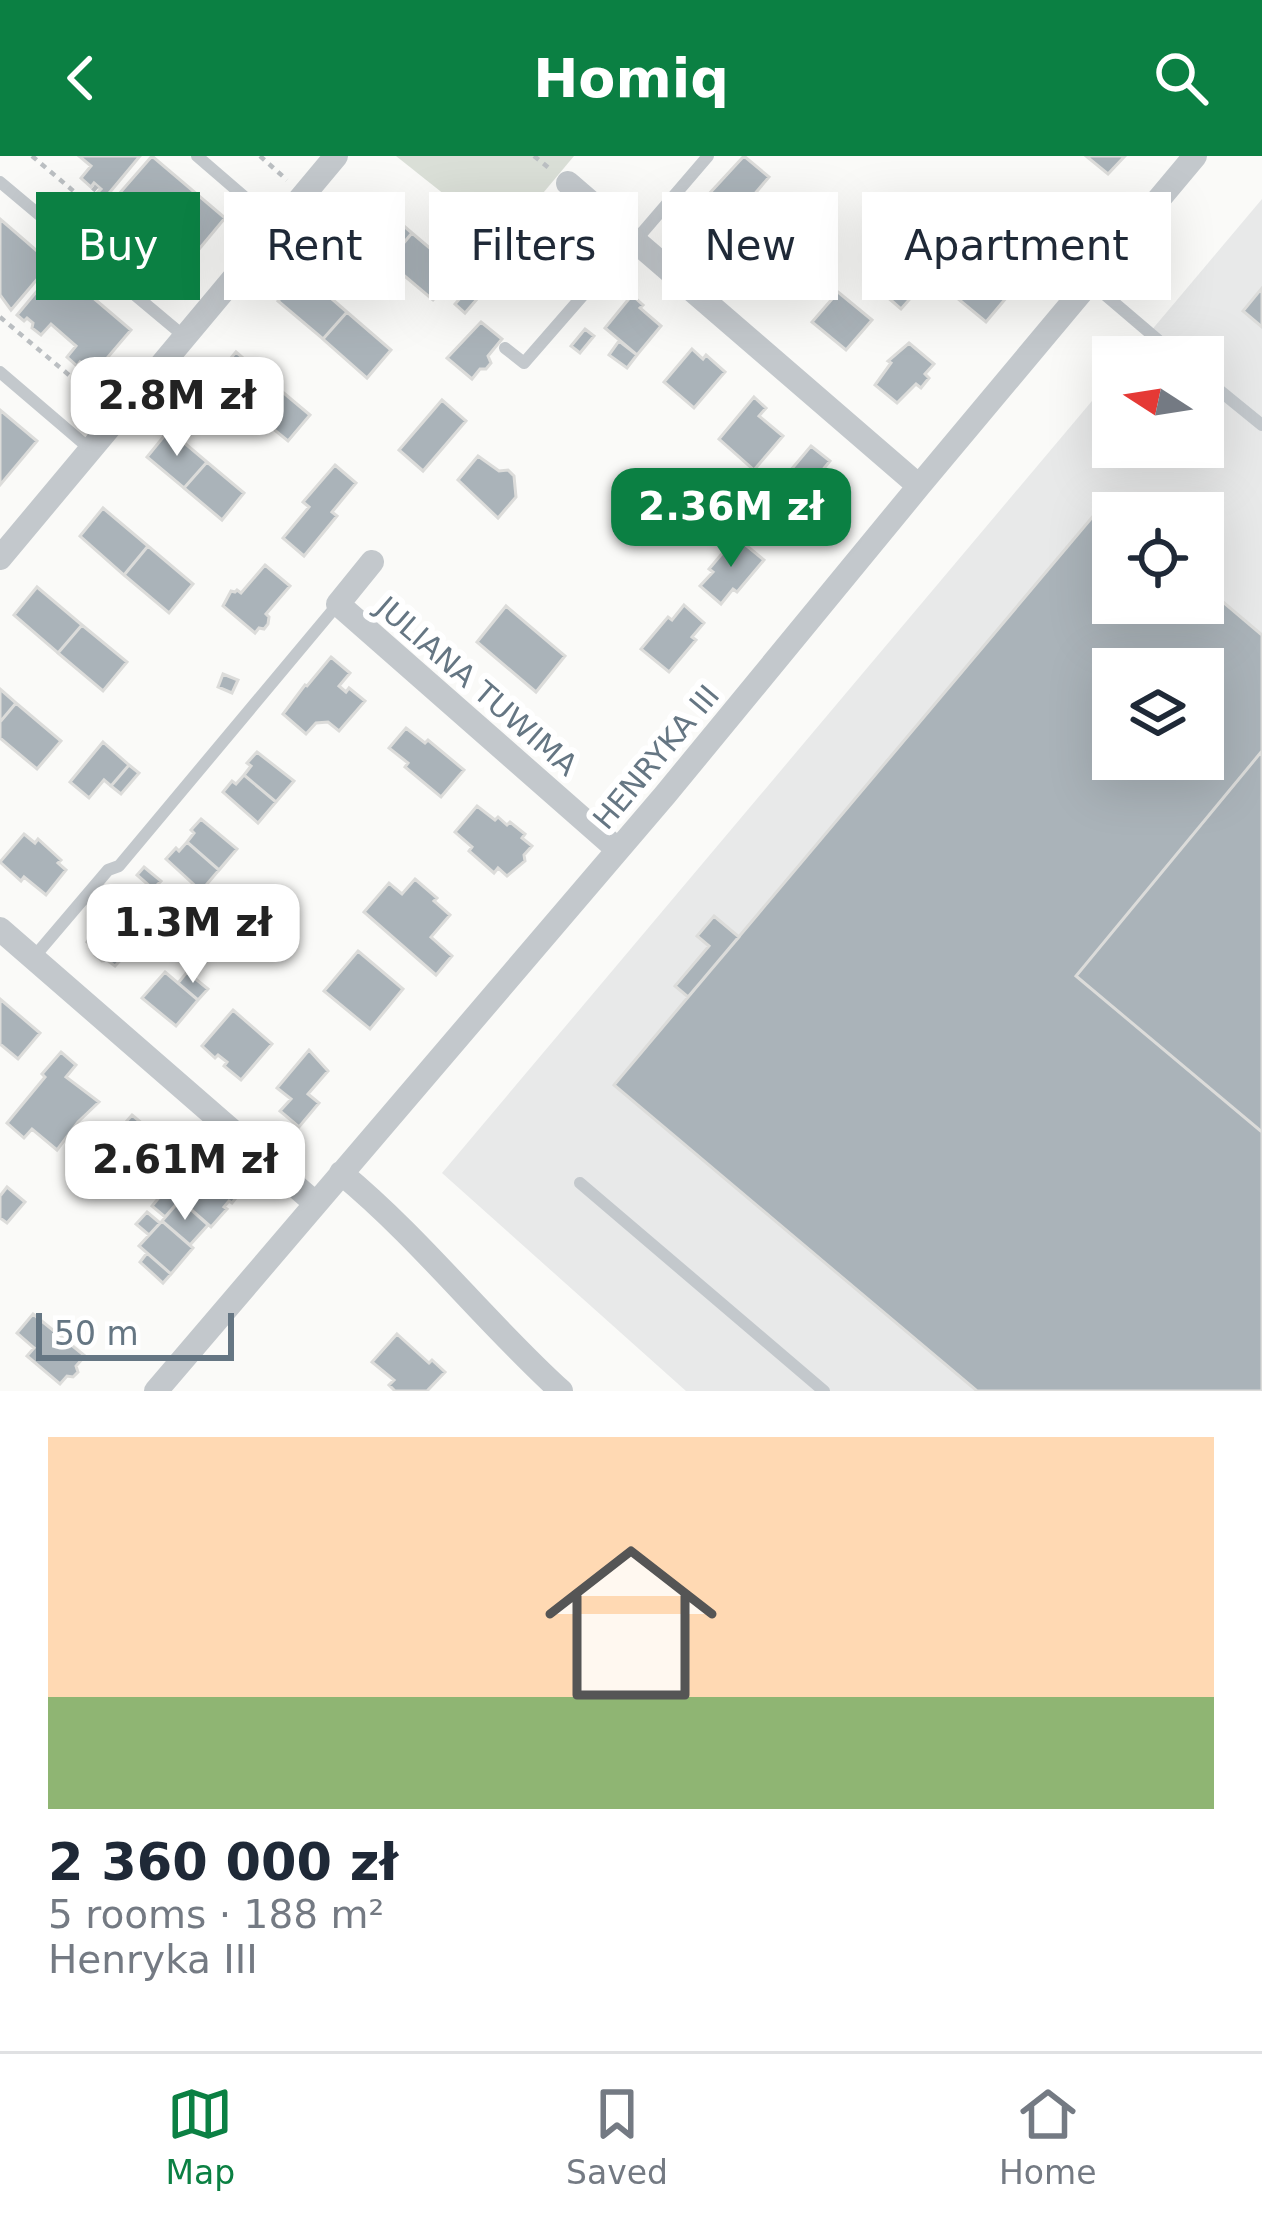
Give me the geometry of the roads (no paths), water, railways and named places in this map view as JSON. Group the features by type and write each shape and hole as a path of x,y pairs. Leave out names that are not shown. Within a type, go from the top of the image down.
{"street":[{"path":"306,192 336,156"},
{"name":"HENRYKA III","path":"1166,192 1196,156"},
{"path":"568,183 578,192"},
{"path":"638,244 919,486"},
{"path":"0,558 224,290"},
{"name":"HENRYKA III","path":"156,1391 665,795 1075,300"},
{"name":"JULIANA TUWIMA","path":"372,562 338,604 617,848"},
{"path":"0,929 315,1203"},
{"path":"341,1173 401,1224 561,1391"}],"lane":[{"path":"196,156 238,192"},
{"path":"638,234 708,156"},
{"path":"0,182 185,337"},
{"path":"505,348 524,363 580,300"},
{"path":"1111,300 1153,336"},
{"path":"0,372 90,450"},
{"path":"1224,394 1262,425"},
{"path":"33,958 108,870 119,866 338,604"},
{"path":"580,1183 824,1391"}]}
